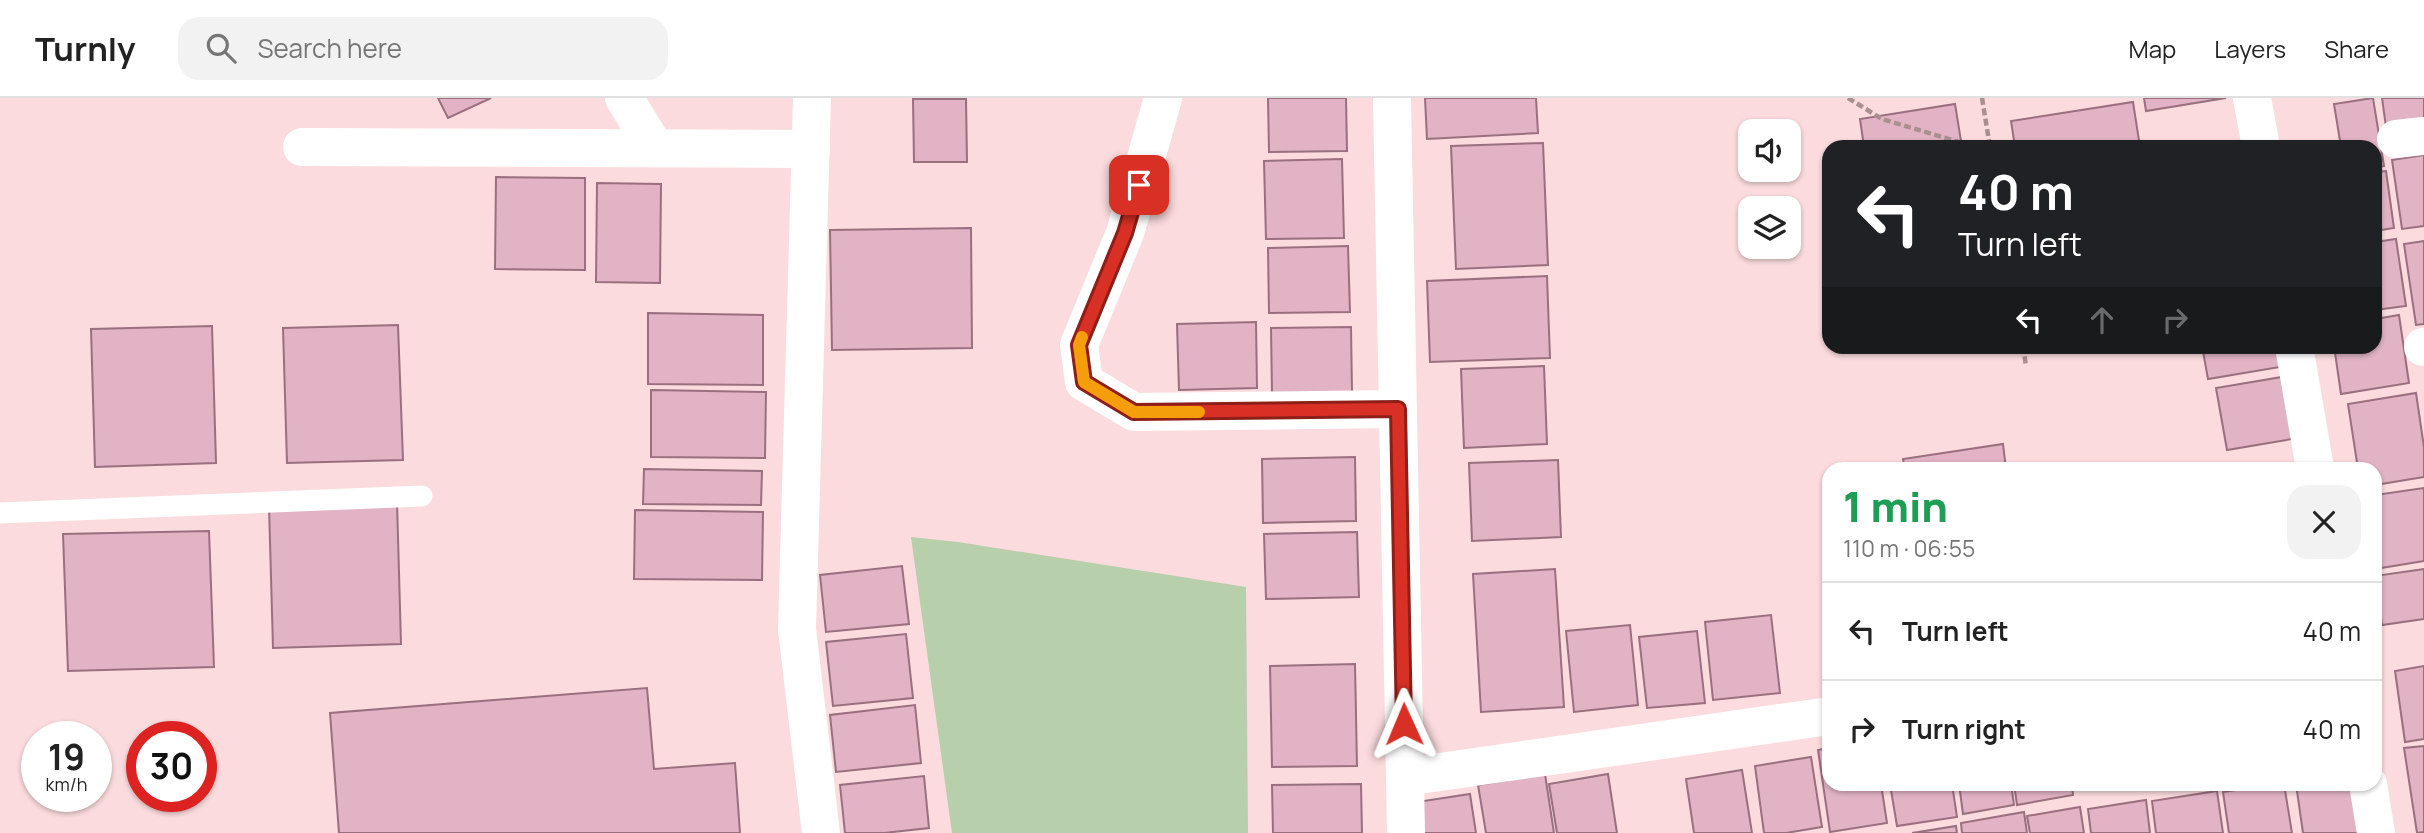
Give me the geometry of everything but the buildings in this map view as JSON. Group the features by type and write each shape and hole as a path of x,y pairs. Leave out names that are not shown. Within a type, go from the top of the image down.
{"street":[{"path":"624,98 655,148"},
{"path":"812,98 797,629 821,833"},
{"path":"1163,98 1125,233 1079,345 1084,382 1134,412 1398,409"},
{"path":"1392,98 1406,833"},
{"path":"2252,98 2259,140"},
{"path":"302,147 811,149"},
{"path":"2295,354 2314,462"},
{"path":"1405,777 1822,717"},
{"path":"2369,791 2376,833"}],"lane":[{"path":"0,513 422,496"}],"path":[{"path":"1848,98 1882,118 1953,140"},
{"path":"1982,98 1989,140"},
{"path":"2024,354 2026,366"}],"green space":[{"path":"911,537 1246,587 1248,833 952,833"}],"slow traffic":[{"path":"1082,337 1079,345 1084,382 1134,412 1199,412"}],"route":[{"path":"1139,185 1125,233 1079,345 1084,382 1134,412 1398,409 1404,724"}]}
